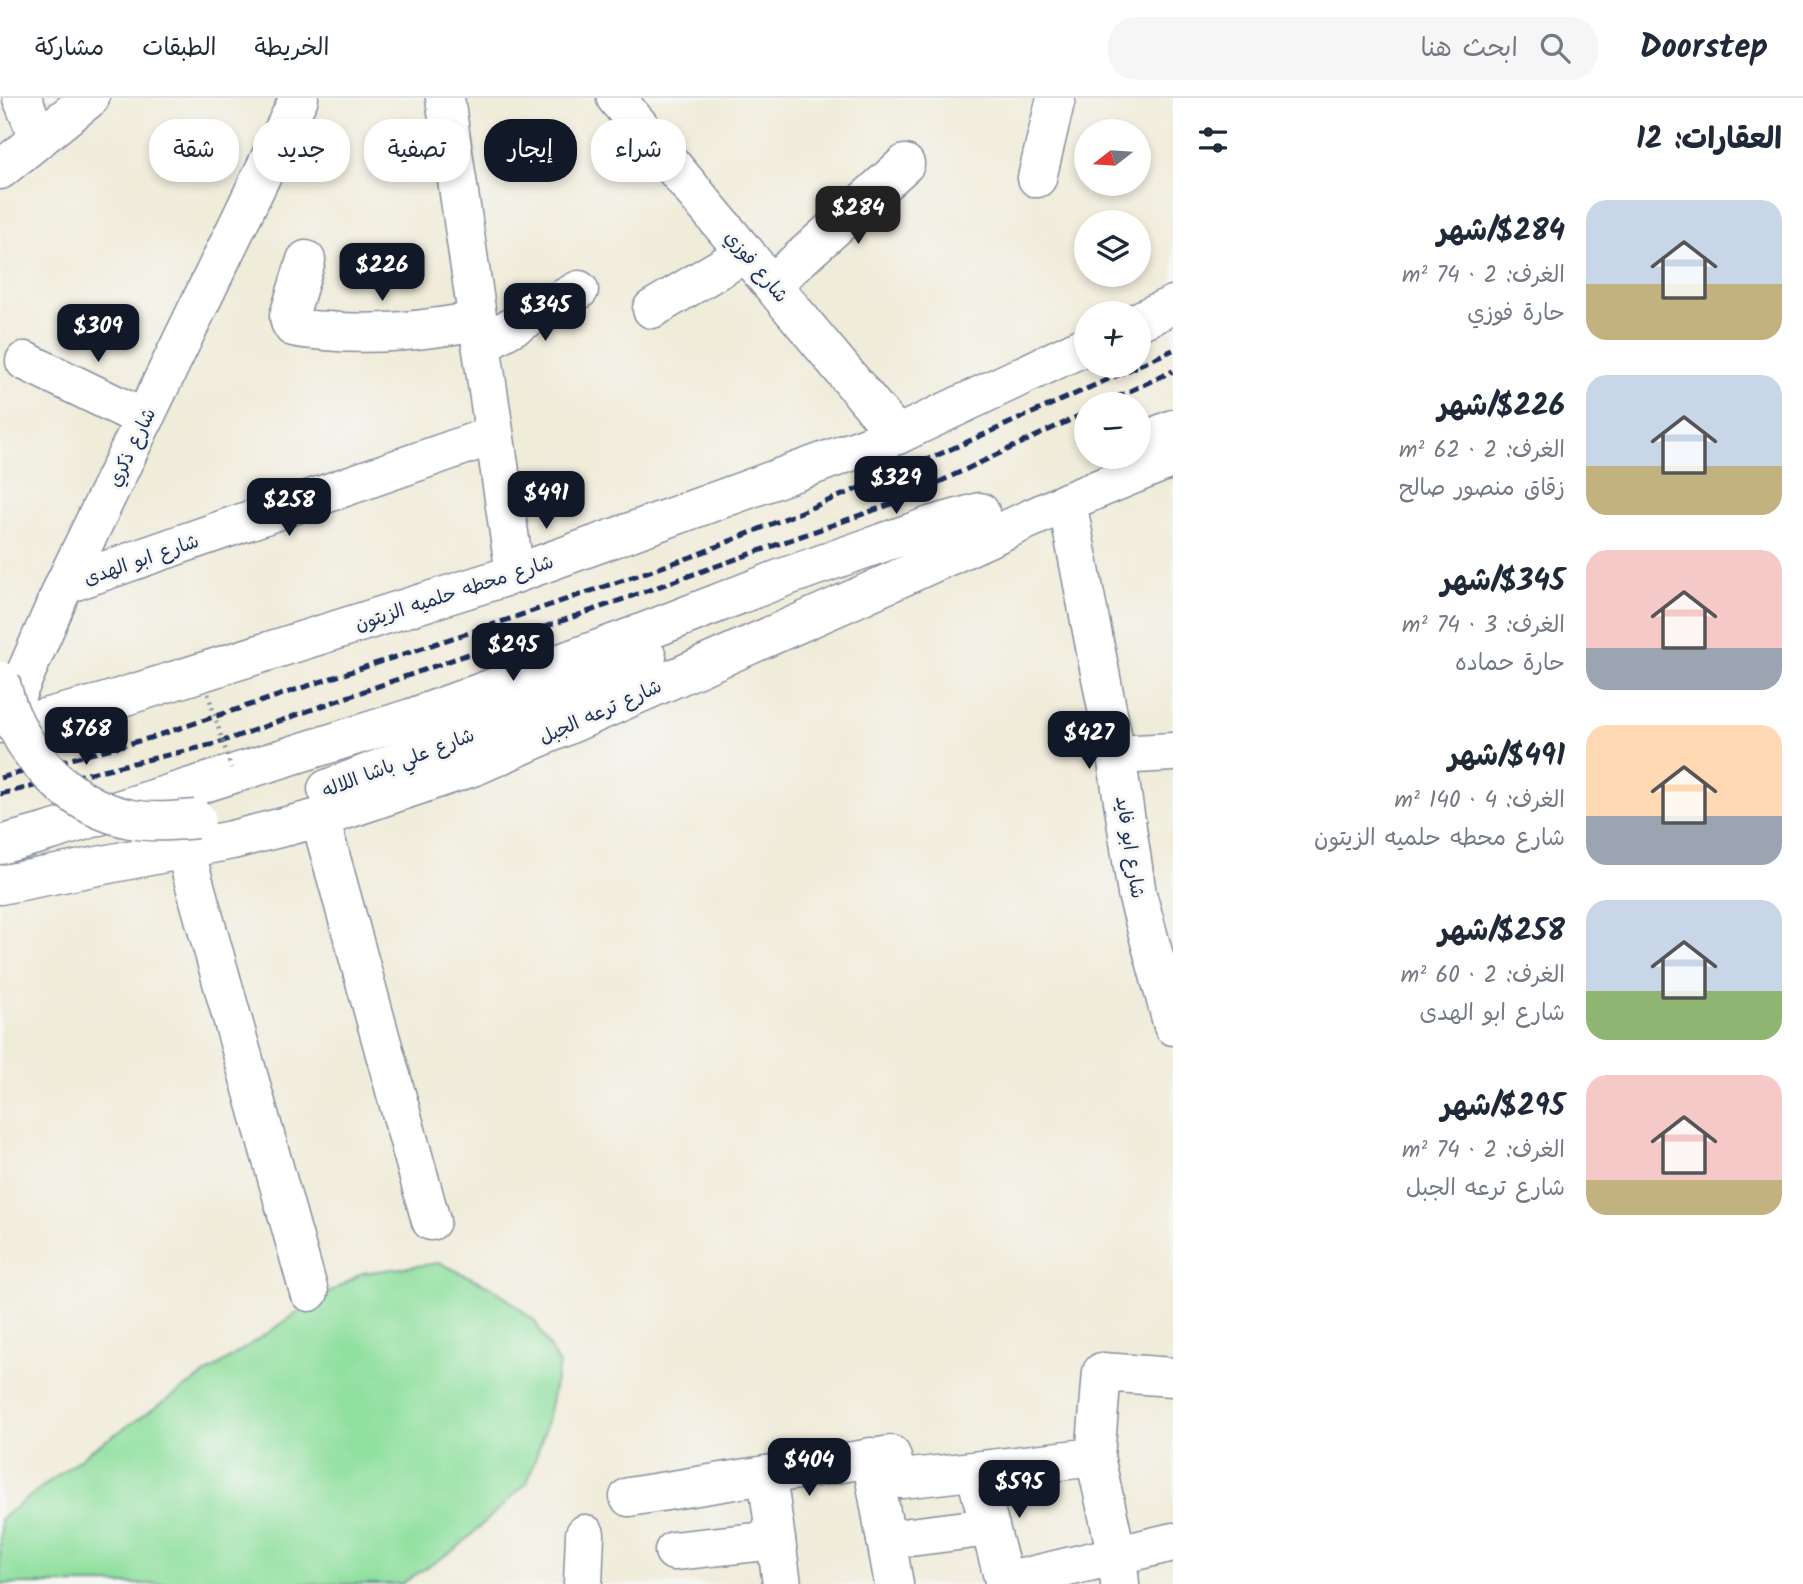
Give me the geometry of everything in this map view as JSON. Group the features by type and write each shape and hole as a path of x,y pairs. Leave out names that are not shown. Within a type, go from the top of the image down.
{"street":[{"path":"22,98 39,139"},
{"path":"0,170 90,98"},
{"name":"شارع ذكري","path":"1,719 299,98"},
{"path":"444,98 515,574"},
{"name":"شارع فوزي","path":"616,98 897,435"},
{"path":"1037,178 1056,98"},
{"path":"772,284 905,164"},
{"path":"652,309 746,253"},
{"path":"306,260 289,316 290,322 293,327 344,333 429,330 479,333 579,289"},
{"path":"1151,315 1173,305"},
{"name":"شارع محطه حلميه الزيتون","path":"1,719 40,719 103,704 515,574 897,435 1074,351"},
{"path":"25,361 145,419"},
{"path":"1151,438 1173,429"},
{"name":"شارع ابو الهدى","path":"64,585 494,435"},
{"name":"شارع ترعه الجبل","path":"0,885 191,834 320,818 475,766 1067,502 1173,458"},
{"path":"0,845 411,718 782,578 933,524 980,512 1080,469"},
{"name":"شارع ابو فايد","path":"1067,502 1116,755 1137,894 1173,1026"},
{"name":"شارع علي باشا اللاله","path":"0,681 11,715 26,743 47,771 70,793 99,809 131,818 164,821 191,834 227,814 304,797 482,729 980,512"},
{"path":"1116,755 1173,752"},
{"path":"320,818 431,1221"},
{"path":"191,834 309,1292"},
{"path":"1119,1570 1095,1457 1102,1371 1173,1377"},
{"path":"629,1497 891,1455 896,1474 902,1479 1095,1457"},
{"path":"871,1457 894,1584"},
{"path":"975,1471 1005,1583 1119,1570 1173,1542"},
{"path":"767,1475 782,1584"},
{"path":"886,1540 990,1527"},
{"path":"583,1584 584,1534"},
{"path":"674,1551 776,1540"}],"path":[{"path":"208,694 230,768"}],"green space":[{"path":"440,1263 495,1289 535,1321 559,1365 545,1430 527,1483 457,1548 401,1584 0,1584 0,1519 90,1451 362,1273"}],"railway":[{"path":"1151,360 1173,350"},
{"path":"1128,392 1173,371"},
{"path":"0,778 150,738 691,557 913,466 1111,378"},
{"path":"0,794 215,744 897,502 1074,418"}]}
